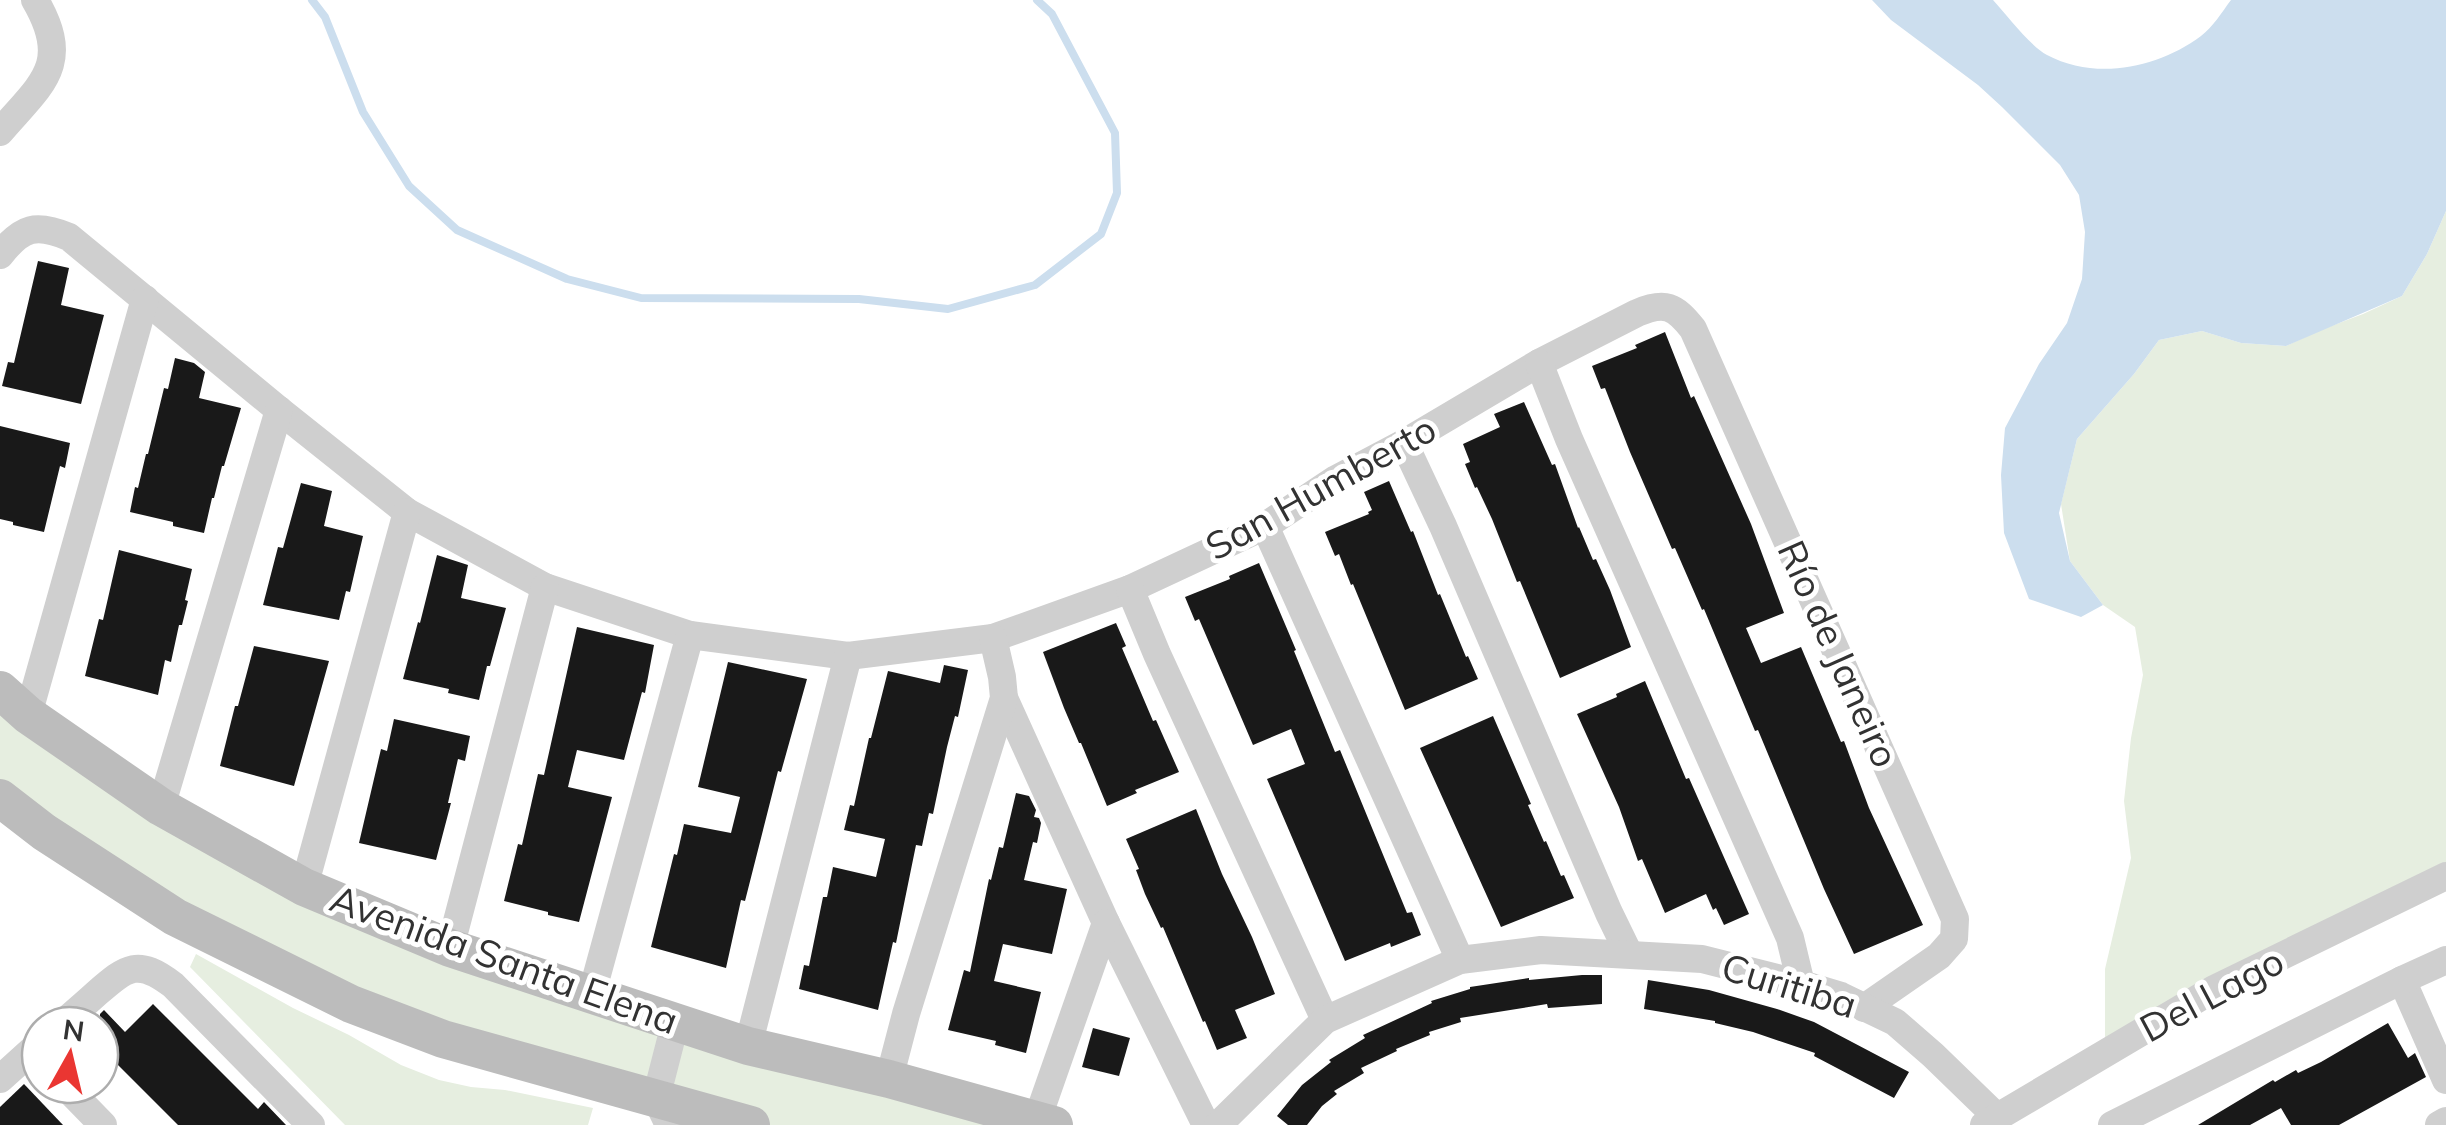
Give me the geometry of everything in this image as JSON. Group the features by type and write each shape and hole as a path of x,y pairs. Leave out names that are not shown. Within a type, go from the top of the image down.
{"street":[{"path":"0,132 43,82 50,66 50,24 36,0"},
{"name":"San Humberto","path":"0,255 13,238 30,229 48,228 69,237 406,512 545,588 690,635 848,656 992,638 1130,589 1266,526 1336,480 1637,313"},
{"path":"28,715 146,299"},
{"name":"Río de Janeiro","path":"1637,313 1652,306 1665,306 1680,312 1693,329 1956,919 1954,939 1940,956 1864,1008"},
{"path":"1539,364 1568,439 1790,938 1801,984"},
{"path":"161,807 279,410"},
{"path":"1404,444 1629,954"},
{"path":"304,887 406,512"},
{"path":"1266,526 1460,960"},
{"path":"450,948 545,588"},
{"path":"1130,589 1156,654 1325,1020 1218,1125"},
{"path":"592,993 690,635"},
{"path":"992,638 1004,698 1106,923 1206,1125"},
{"path":"748,1046 848,656"},
{"name":"Avenida Santa Elena","path":"0,690 28,715 161,807 304,887 450,948 748,1046 890,1079 1046,1122"},
{"path":"890,1079 906,1014 1004,698"},
{"name":"Avenida Santa Elena","path":"0,798 44,832 176,918 351,1004 662,1112 752,1125"},
{"name":"Del Lago","path":"1991,1121 2214,989 2446,876"},
{"path":"1046,1122 1106,923"},
{"name":"Curitiba","path":"1325,1020 1460,960 1541,950 1702,959 1841,996 1895,1022 1933,1055 1991,1121"},
{"path":"2112,1125 2446,960"},
{"path":"83,1005 122,972 149,970 173,985 311,1125"},
{"path":"2402,980 2446,1080"},
{"path":"662,1112 675,1024"},
{"path":"84,1105 104,1125"},
{"path":"2439,1125 2446,1122"}],"shaded area":[{"path":"2446,211 2446,876 2105,1054 2105,969 2131,858 2124,801 2143,675 2135,627 2103,605 2070,561 2061,504 2077,439 2159,340 2202,331 2241,343 2286,346 2402,296"},
{"path":"0,690 304,887 1054,1125 751,1125 351,1004 0,798"},
{"path":"196,954 401,1065 439,1080 593,1108 588,1125 345,1125 190,967"}],"water":[{"path":"1872,0 1993,0 2026,38 2047,55 2086,68 2106,69 2146,63 2184,47 2209,28 2231,0 2446,0 2446,211 2427,254 2402,296 2286,346 2241,343 2202,331 2159,340 2077,439 2059,513 2070,561 2103,605 2081,617 2029,599 2004,533 2001,475 2005,428 2039,364 2067,323 2082,279 2085,232 2079,195 2060,165 2002,107 1891,20"}],"building":[{"path":"38,261 69,268 61,305 104,315 81,404 2,386 8,362 14,363"},
{"path":"1665,332 1691,398 1694,396 1751,524 1784,613 1746,628 1761,663 1801,647 1923,925 1854,954 1758,730 1755,731 1704,609 1675,548 1672,549 1605,388 1601,389 1592,366"},
{"path":"175,358 194,363 205,372 199,398 241,408 204,533 130,512"},
{"path":"1524,402 1552,465 1555,464 1578,528 1610,590 1631,647 1560,678 1465,464 1470,462 1463,444 1500,427 1494,414"},
{"path":"0,426 70,443 65,468 60,466 44,532 0,519"},
{"path":"1389,481 1478,679 1405,710 1353,584 1325,532 1369,514 1372,510 1364,492"},
{"path":"301,483 332,491 324,526 363,536 339,620 263,605"},
{"path":"119,550 192,569 182,625 171,662 165,660 158,695 85,676"},
{"path":"437,555 468,565 461,598 506,608 479,700 403,679"},
{"path":"1259,563 1335,752 1340,750 1407,913 1412,912 1421,935 1345,961 1267,779 1305,764 1291,729 1253,745 1199,619 1195,621 1185,597"},
{"path":"1116,623 1126,646 1122,648 1179,772 1107,806 1043,652"},
{"path":"577,627 654,645 645,693 642,692 624,760 577,750 568,787 612,797 579,922 504,901 538,774 544,775"},
{"path":"254,646 329,661 294,786 220,766"},
{"path":"728,662 807,679 781,772 778,771 745,901 741,900 726,968 651,947 684,824 731,833 740,797 698,787"},
{"path":"944,665 968,670 933,814 929,813 922,846 916,845 878,1010 799,989 804,965 809,966 833,867 876,877 885,839 844,830 850,805 854,806 888,671 940,683"},
{"path":"1645,681 1749,914 1724,925 1706,894 1665,913 1642,859 1638,861 1619,807 1577,714"},
{"path":"1493,716 1544,842 1574,898 1501,927 1420,748"},
{"path":"394,719 470,736 465,761 458,759 436,860 359,843 381,749 387,751"},
{"path":"1016,793 1029,796 1036,810 1034,817 1041,823 1024,880 1067,889 1052,954 1003,944 994,981 1041,992 1026,1053 995,1045 996,1041 948,1030 964,970 970,972 989,879 999,847 1003,848"},
{"path":"1196,809 1275,994 1235,1010 1247,1038 1217,1050 1145,894 1126,839"},
{"path":"1602,975 1602,1004 1548,1008 1547,1004 1460,1018 1461,1022 1429,1032 1430,1035 1361,1068 1364,1073 1334,1091 1337,1094 1307,1125 1288,1125 1277,1116 1329,1060 1365,1038 1363,1035 1431,1001 1470,987"},
{"path":"1648,980 1709,990 1814,1022 1909,1072 1894,1098 1814,1056 1815,1053 1715,1021 1644,1009"},
{"path":"153,1004 258,1109 264,1102 286,1125 178,1125 120,1067 120,1027 125,1032"},
{"path":"2388,1023 2408,1058 2415,1053 2426,1077 2339,1125 2291,1125 2281,1108 2250,1125 2198,1125 2273,1080 2321,1062"},
{"path":"1093,1028 1130,1038 1119,1076 1082,1067"},
{"path":"20,1088 20,1105 44,1105 63,1125 0,1125 0,1107"}],"waterway":[{"path":"312,0 325,17 363,112 409,186 457,230 567,279 641,298 859,299 948,309 1035,285 1101,234 1117,193 1115,133 1052,14 1037,0"}]}
